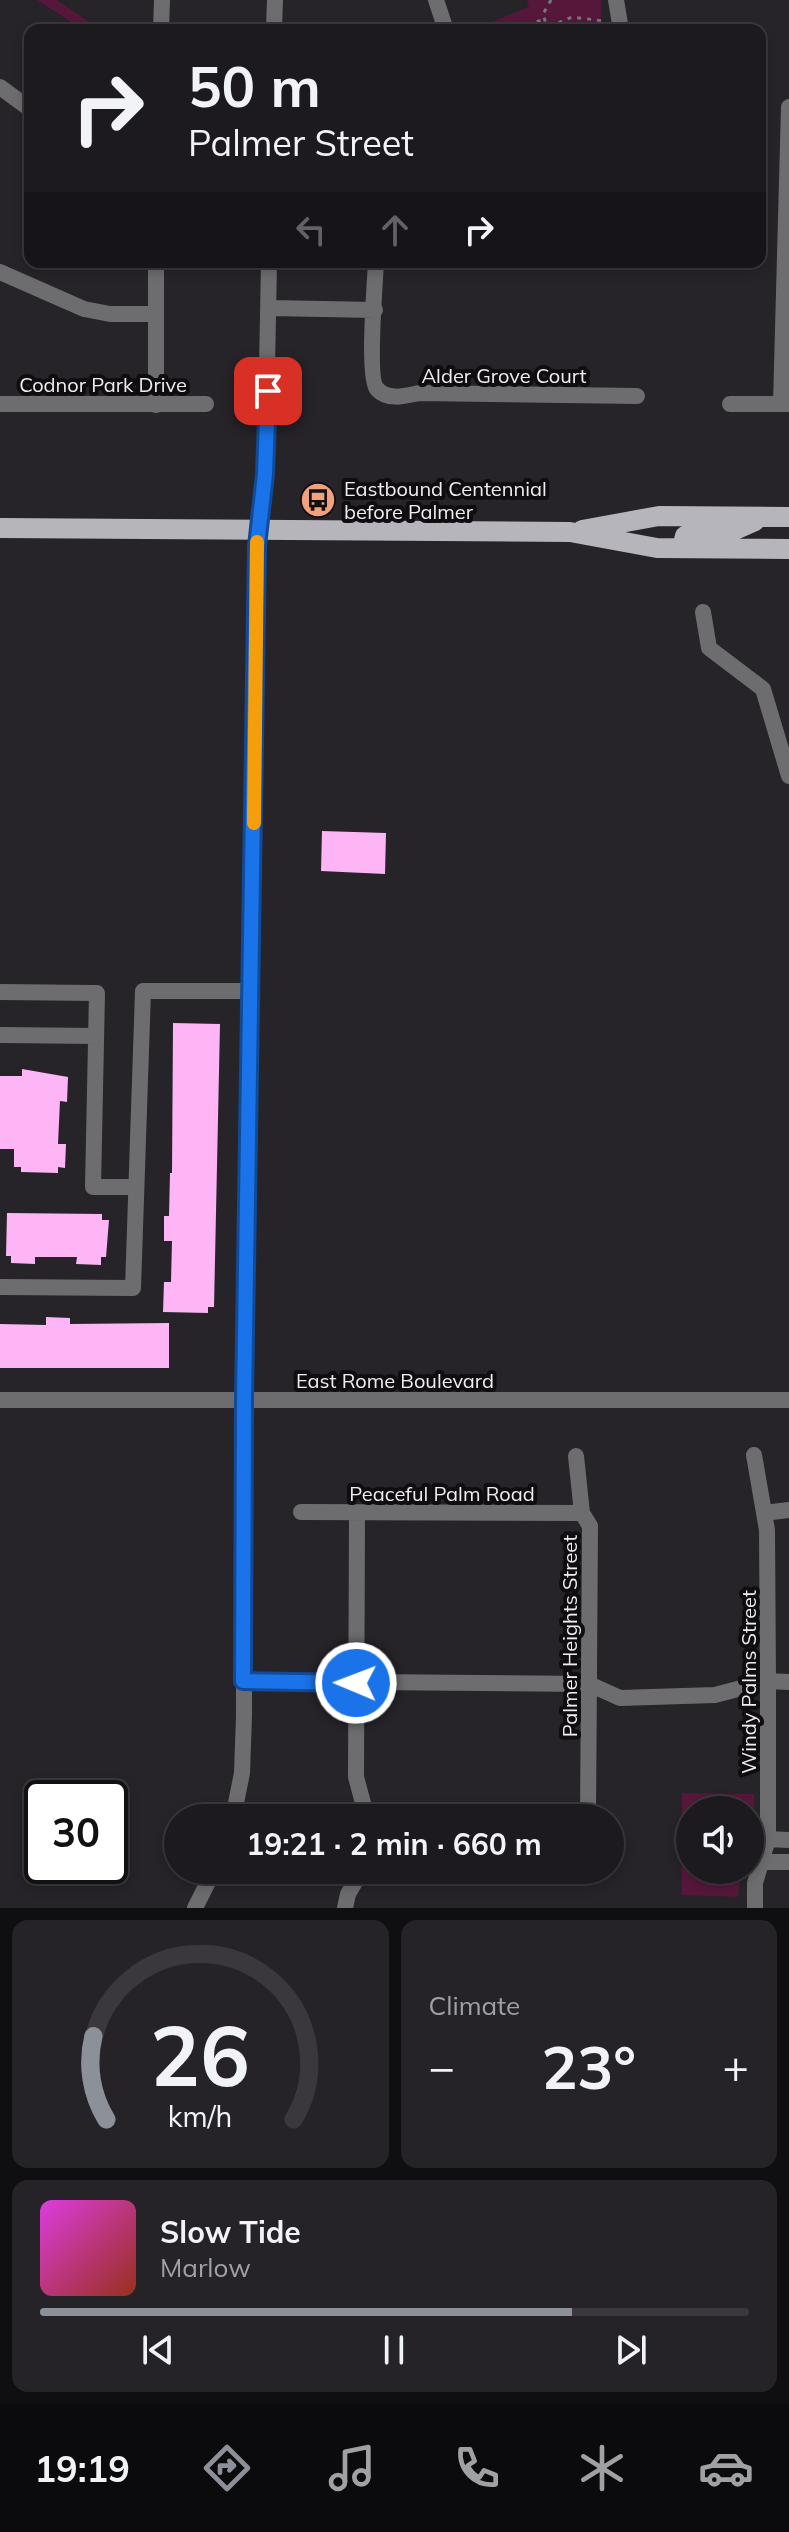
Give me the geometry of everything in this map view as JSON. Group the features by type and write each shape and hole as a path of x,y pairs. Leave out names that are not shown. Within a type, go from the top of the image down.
{"main road":[{"path":"570,532 659,516 789,517"},
{"path":"682,548 685,536 692,532 730,532 762,517"},
{"path":"0,528 570,532 657,548 789,549"}],"street":[{"path":"161,24 162,0"},
{"path":"274,24 275,0"},
{"path":"436,0 444,24"},
{"path":"616,0 620,24"},
{"path":"0,87 24,105"},
{"path":"730,404 785,404 789,107"},
{"path":"236,1804 242,1773 244,1399 257,529 265,474 269,268"},
{"path":"270,308 375,310 376,268"},
{"path":"156,271 156,405"},
{"path":"0,272 84,309 110,314 156,314"},
{"name":"Alder Grove Court","path":"375,310 370,367 374,386 389,397 419,393 637,396"},
{"name":"Codnor Park Drive","path":"0,404 206,404"},
{"path":"703,612 709,648 763,689 789,776"},
{"path":"0,1287 133,1288 143,991 250,991"},
{"path":"0,992 97,993 93,1187 136,1187"},
{"path":"0,1035 96,1036"},
{"name":"East Rome Boulevard","path":"0,1400 789,1400"},
{"name":"Windy Palms Street","path":"754,1455 764,1513 768,1681 768,1839 764,1852"},
{"name":"Palmer Heights Street","path":"576,1456 582,1513 590,1526 588,1804"},
{"path":"764,1513 789,1510"},
{"name":"Peaceful Palm Road","path":"301,1512 582,1513"},
{"path":"357,1513 356,1777 363,1804"},
{"path":"243,1681 589,1684 620,1698 715,1695 768,1681 789,1682"},
{"path":"768,1839 789,1840"},
{"path":"764,1862 789,1862"},
{"path":"195,1908 207,1884"},
{"path":"345,1908 354,1884"},
{"name":"Windy Palms Street","path":"755,1908 758,1884"}],"path":[{"path":"528,24 542,20 551,0"},
{"path":"558,24 582,17 609,24"},
{"path":"542,20 548,24"}],"shaded area":[{"path":"37,0 57,0 92,24 75,24"},
{"path":"527,0 601,0 601,24 486,24 529,7"},
{"path":"682,1793 754,1794 754,1796 682,1796"},
{"path":"682,1884 739,1884 738,1897 682,1895"}],"building":[{"path":"322,831 386,833 385,874 321,871"},
{"path":"173,1023 220,1024 214,1307 208,1307 208,1313 163,1312 164,1282 171,1282 172,1241 164,1241 164,1216 169,1216 172,1173"},
{"path":"22,1069 68,1077 67,1102 60,1101 58,1144 66,1144 65,1168 58,1167 58,1173 21,1172 21,1167 14,1167 14,1149 0,1149 0,1076 22,1076"},
{"path":"7,1213 102,1214 102,1220 109,1220 106,1257 101,1257 101,1265 76,1264 77,1257 35,1257 35,1264 11,1263 11,1256 6,1256"},
{"path":"46,1317 70,1318 70,1324 169,1323 169,1368 0,1368 0,1324 46,1325"}],"slow traffic":[{"path":"254,823 257,542"}],"place":[{"name":"Eastbound Centennial before Palmer","path":"318,500"}],"route":[{"path":"268,391 265,474 257,529 244,1399 243,1681 356,1683"}]}
